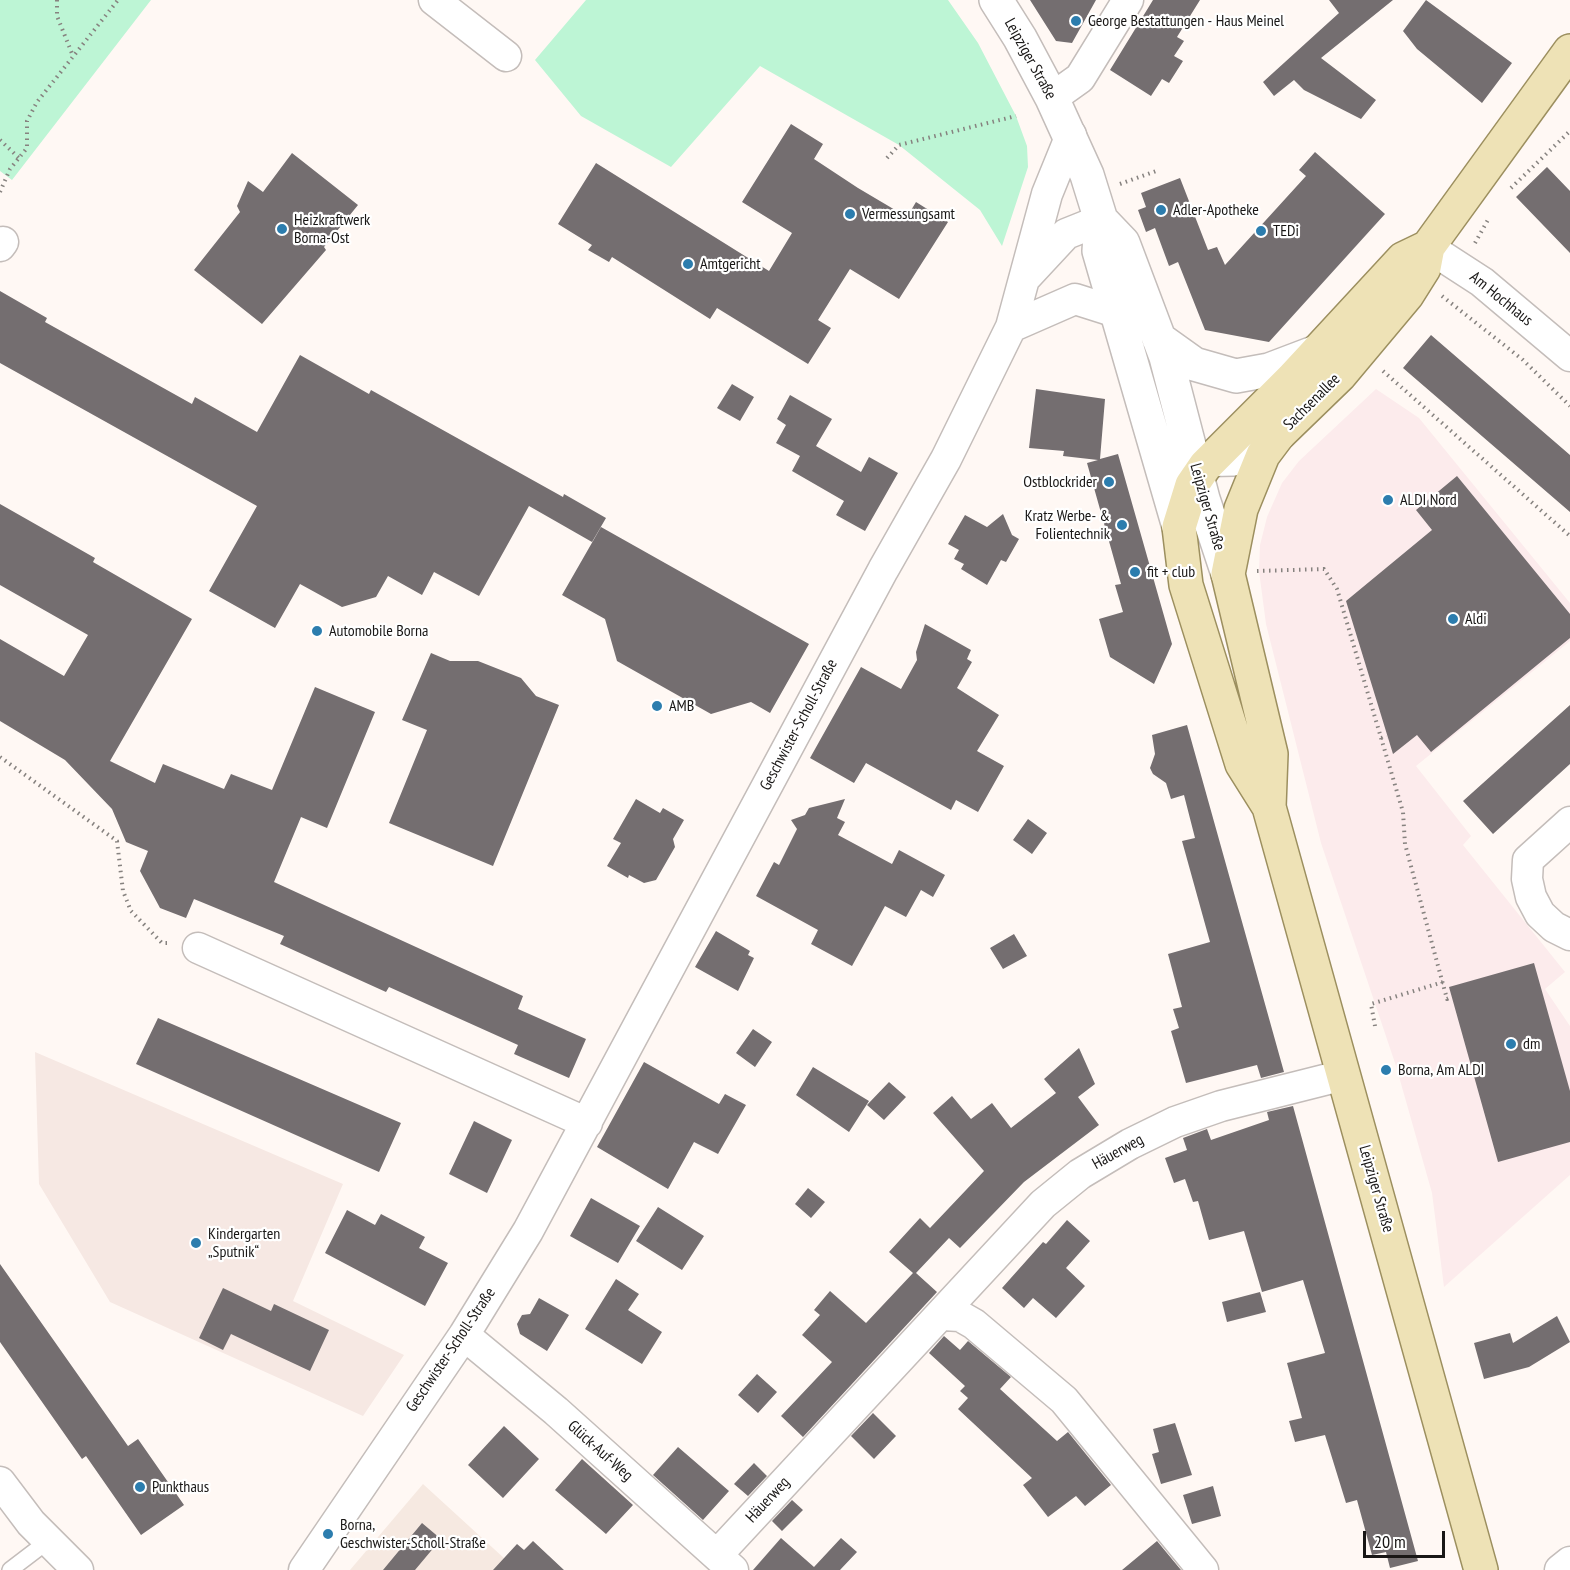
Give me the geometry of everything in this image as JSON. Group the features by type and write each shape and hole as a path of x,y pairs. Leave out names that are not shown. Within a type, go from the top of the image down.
{"main road":[{"name":"Sachsenallee","path":"1240,572 1244,500 1263,455 1278,435 1340,375 1407,295 1424,268 1428,246 1570,51"},
{"name":"Sachsenallee","path":"1179,527 1200,466 1319,351 1403,259 1428,246"},
{"name":"Leipziger Straße","path":"1179,527 1186,585 1242,764 1269,807 1481,1570"},
{"name":"Leipziger Straße","path":"1240,572 1271,754 1269,807"}],"street":[{"path":"434,0 506,56"},
{"name":"Leipziger Straße","path":"996,0 1020,38 1071,135 1097,207 1123,243 1174,382 1200,466 1240,572"},
{"path":"1052,98 1080,78 1128,0"},
{"name":"Geschwister-Scholl-Straße","path":"304,1570 464,1335 528,1231 883,570 946,459 1011,327 1047,194 1071,135"},
{"name":"Leipziger Straße","path":"1097,207 1099,251 1179,527"},
{"name":"Geschwister-Scholl-Straße","path":"1024,279 1066,234 1097,207"},
{"name":"Am Hochhaus","path":"1428,246 1462,268 1570,356"},
{"path":"1011,327 1075,299 1116,312"},
{"path":"1159,339 1194,364 1236,376 1269,370 1319,351"},
{"path":"1158,449 1200,466 1249,454 1278,435"},
{"path":"1570,822 1528,860 1527,879 1531,897 1540,914 1554,927 1570,935"},
{"path":"198,948 587,1123"},
{"name":"Häuerweg","path":"725,1563 1043,1204 1080,1174 1130,1144 1175,1122 1221,1106 1344,1075"},
{"path":"943,1315 960,1316 974,1323 1064,1400 1203,1570"},
{"name":"Glück-Auf-Weg","path":"464,1335 556,1411 725,1563"},
{"path":"0,1482 31,1523 78,1570"},
{"path":"1560,1570 1570,1562"}],"lane":[{"path":"10,1570 48,1541"}],"path":[{"path":"57,0 57,16 73,57"},
{"path":"0,192 10,169 27,148 27,121 37,102 118,0"},
{"path":"887,158 899,145 1016,116"},
{"path":"1506,194 1570,131"},
{"path":"0,140 19,158"},
{"path":"1097,207 1156,171"},
{"path":"1462,268 1491,215"},
{"path":"1435,305 1442,296 1522,360 1570,406"},
{"path":"1389,364 1382,372 1570,536"},
{"path":"1240,572 1324,569 1337,589 1403,812 1405,844 1447,999 1451,997"},
{"path":"1381,738 1387,737"},
{"path":"0,758 117,841 123,891 131,911 151,933 162,943 198,948"},
{"path":"1375,1026 1371,1004 1443,982"}],"shaded area":[{"path":"1376,389 1419,418 1570,603 1570,641 1416,766 1471,836 1463,845 1565,972 1545,989 1570,1026 1570,1175 1444,1287 1432,1193 1396,1066 1321,843 1266,624 1259,571 1260,545 1267,517 1282,483 1299,461"},
{"name":"Kindergarten „Sputnik“","path":"35,1052 343,1184 293,1301 404,1355 363,1416 110,1302 39,1184"},
{"path":"423,1484 517,1570 350,1570"}],"green space":[{"path":"0,0 151,0 12,180 0,171"},
{"path":"586,0 948,0 978,43 1016,116 1027,146 1028,167 1002,246 980,210 899,145 760,66 671,167 581,116 535,60"}],"building":[{"path":"1030,0 1096,0 1072,43 1056,41"},
{"path":"1153,0 1200,0 1177,37 1184,41 1174,56 1183,61 1169,83 1162,79 1151,96 1110,70"},
{"path":"1329,0 1393,0 1321,58 1376,100 1361,119 1304,90 1294,80 1274,96 1263,82 1339,13"},
{"path":"1426,0 1512,63 1482,103 1417,49 1403,31"},
{"name":"Amtgericht","path":"791,124 823,144 814,159 858,188 907,217 916,202 948,222 899,299 850,269 818,320 831,328 808,364 717,308 710,319 612,257 609,262 588,250 592,245 558,224 596,163 769,271 792,233 742,202"},
{"path":"1315,152 1385,214 1269,342 1205,330 1178,262 1169,266 1155,228 1146,232 1138,210 1146,207 1141,193 1180,178 1208,250 1217,247 1225,265 1306,176 1299,170"},
{"name":"Heizkraftwerk Borna-Ost","path":"292,153 358,205 324,247 326,250 262,324 194,270 240,212 237,206 248,181 263,192"},
{"path":"1547,167 1570,191 1570,253 1516,197"},
{"path":"0,291 47,318 45,322 192,404 195,397 257,432 300,355 369,394 371,390 563,497 564,494 606,518 592,542 529,506 479,596 434,572 422,595 388,576 376,597 342,607 300,584 275,628 209,591 257,506 0,363"},
{"path":"1431,335 1570,455 1570,512 1403,368"},
{"path":"732,384 754,397 740,421 717,408"},
{"path":"1036,389 1105,399 1100,459 1118,454 1172,644 1154,684 1110,657 1099,619 1123,612 1115,585 1121,584 1087,463 1098,460 1063,456 1064,451 1029,448"},
{"path":"790,395 832,419 816,446 861,472 869,457 898,473 865,531 836,515 844,501 792,471 800,456 776,443 786,425 777,419"},
{"name":"Aldi","path":"1457,476 1570,614 1570,638 1431,752 1417,735 1393,754 1346,601 1432,530 1416,510"},
{"path":"0,504 95,558 93,562 192,619 110,761 155,783 163,764 224,789 231,774 272,790 315,687 375,712 327,828 301,817 274,882 523,996 518,1009 586,1039 569,1078 514,1054 518,1045 389,987 386,992 280,944 284,936 194,899 186,918 160,908 140,871 148,851 126,842 112,809 65,760 0,721 0,639 64,676 88,635 0,585"},
{"path":"1003,514 1012,535 1019,539 1006,562 1001,560 987,585 961,569 964,564 954,559 959,550 948,544 965,515 987,527"},
{"path":"601,527 809,644 770,713 751,702 711,714 617,661 605,619 562,595"},
{"path":"925,624 971,650 967,659 972,662 957,688 999,715 977,751 1004,766 978,812 956,800 951,810 866,763 854,783 810,758 861,667 901,689 917,660 916,652"},
{"path":"431,653 450,661 478,661 521,678 536,696 559,705 493,866 389,823 427,730 402,720"},
{"path":"1570,705 1570,764 1493,834 1463,801"},
{"path":"1187,725 1284,1072 1261,1078 1257,1065 1186,1083 1171,1031 1179,1028 1173,1009 1182,1007 1168,954 1210,942 1182,841 1195,838 1184,795 1171,799 1166,783 1153,774 1150,768 1155,754 1152,735"},
{"path":"636,799 660,813 663,808 684,820 673,839 675,847 656,880 644,883 629,875 628,878 607,866 621,843 613,839"},
{"path":"845,799 837,818 845,822 838,835 892,864 899,850 945,875 933,897 921,890 906,917 885,906 852,966 811,944 818,930 756,896 774,862 779,865 797,829 791,820 805,815 809,808"},
{"path":"1028,819 1047,833 1032,854 1013,840"},
{"path":"716,931 750,951 748,955 754,958 738,991 695,967"},
{"path":"1014,934 1027,956 1003,969 990,948"},
{"name":"dm","path":"1534,963 1570,1091 1570,1142 1498,1162 1449,987"},
{"path":"158,1018 401,1123 379,1172 136,1064"},
{"path":"753,1029 772,1042 755,1067 736,1053"},
{"path":"1079,1048 1095,1084 1078,1097 1099,1125 1024,1182 960,1248 949,1238 916,1273 937,1292 803,1437 781,1416 832,1362 802,1335 820,1315 814,1310 830,1291 866,1323 913,1273 889,1252 920,1218 930,1228 984,1171 933,1113 952,1096 971,1119 992,1103 1011,1128 1056,1093 1044,1079"},
{"path":"644,1062 719,1104 725,1094 746,1105 718,1154 694,1142 668,1189 597,1147"},
{"path":"813,1067 869,1101 849,1132 796,1095"},
{"path":"889,1082 906,1097 884,1120 867,1105"},
{"path":"1293,1106 1418,1561 1390,1568 1386,1552 1372,1555 1357,1500 1346,1503 1325,1435 1295,1442 1289,1421 1302,1418 1287,1363 1325,1353 1303,1280 1262,1292 1244,1231 1209,1240 1198,1201 1193,1202 1185,1179 1174,1183 1165,1158 1187,1150 1183,1138 1207,1129 1211,1140 1269,1120 1267,1112"},
{"path":"474,1121 512,1140 487,1193 449,1174"},
{"path":"808,1188 825,1202 811,1218 795,1204"},
{"path":"591,1198 640,1226 618,1263 570,1236"},
{"path":"658,1207 704,1236 682,1270 636,1241"},
{"path":"347,1210 375,1225 381,1214 425,1237 419,1248 448,1263 425,1306 325,1253"},
{"path":"1067,1220 1090,1241 1066,1268 1085,1286 1056,1318 1033,1298 1024,1308 1002,1288 1043,1242 1046,1244"},
{"path":"0,1264 128,1446 138,1439 184,1505 141,1535 86,1456 82,1459 0,1342"},
{"path":"616,1279 639,1294 628,1310 662,1332 642,1364 585,1329"},
{"path":"223,1288 271,1311 274,1304 329,1330 310,1371 231,1334 223,1350 199,1338"},
{"path":"1260,1292 1266,1312 1227,1322 1222,1302"},
{"path":"539,1298 569,1315 547,1351 520,1334 517,1324 522,1315 530,1314"},
{"path":"1557,1316 1570,1342 1529,1367 1484,1379 1474,1343 1510,1333 1513,1343"},
{"path":"944,1336 960,1350 968,1341 1011,1377 1000,1389 1057,1441 1068,1432 1111,1485 1085,1506 1076,1496 1048,1517 1023,1485 1032,1478 958,1409 968,1398 960,1391 965,1386 929,1353"},
{"path":"757,1374 777,1392 758,1413 738,1395"},
{"path":"873,1413 896,1436 874,1459 851,1436"},
{"path":"1175,1423 1192,1475 1161,1484 1152,1454 1159,1452 1153,1429"},
{"path":"504,1426 539,1459 503,1498 468,1465"},
{"path":"678,1447 729,1491 703,1520 653,1475"},
{"path":"582,1459 633,1505 606,1534 555,1490"},
{"path":"754,1463 767,1476 748,1496 734,1484"},
{"path":"1213,1486 1221,1516 1192,1524 1183,1495"},
{"path":"792,1500 803,1510 782,1531 772,1521"},
{"path":"422,1523 441,1539 415,1570 383,1570"},
{"path":"781,1538 814,1567 841,1538 857,1552 840,1570 753,1570"},
{"path":"533,1541 564,1570 493,1570 517,1544 524,1550"},
{"path":"1157,1541 1181,1570 1122,1570"}],"place":[{"name":"George Bestattungen - Haus Meinel","path":"1076,21"},
{"name":"Adler-Apotheke","path":"1161,210"},
{"name":"Vermessungsamt","path":"850,214"},
{"name":"Heizkraftwerk Borna-Ost","path":"282,229"},
{"name":"TEDi","path":"1261,231"},
{"name":"Amtgericht","path":"688,264"},
{"name":"Ostblockrider","path":"1109,482"},
{"name":"ALDI Nord","path":"1388,500"},
{"name":"Kratz Werbe- & Folientechnik","path":"1122,525"},
{"name":"fit + club","path":"1135,572"},
{"name":"Aldi","path":"1453,619"},
{"name":"Automobile Borna","path":"317,631"},
{"name":"AMB","path":"657,706"},
{"name":"dm","path":"1511,1044"},
{"name":"Borna, Am ALDI","path":"1386,1070"},
{"name":"Kindergarten „Sputnik“","path":"196,1243"},
{"name":"Punkthaus","path":"140,1487"},
{"name":"Borna, Geschwister-Scholl-Straße","path":"328,1534"}]}
